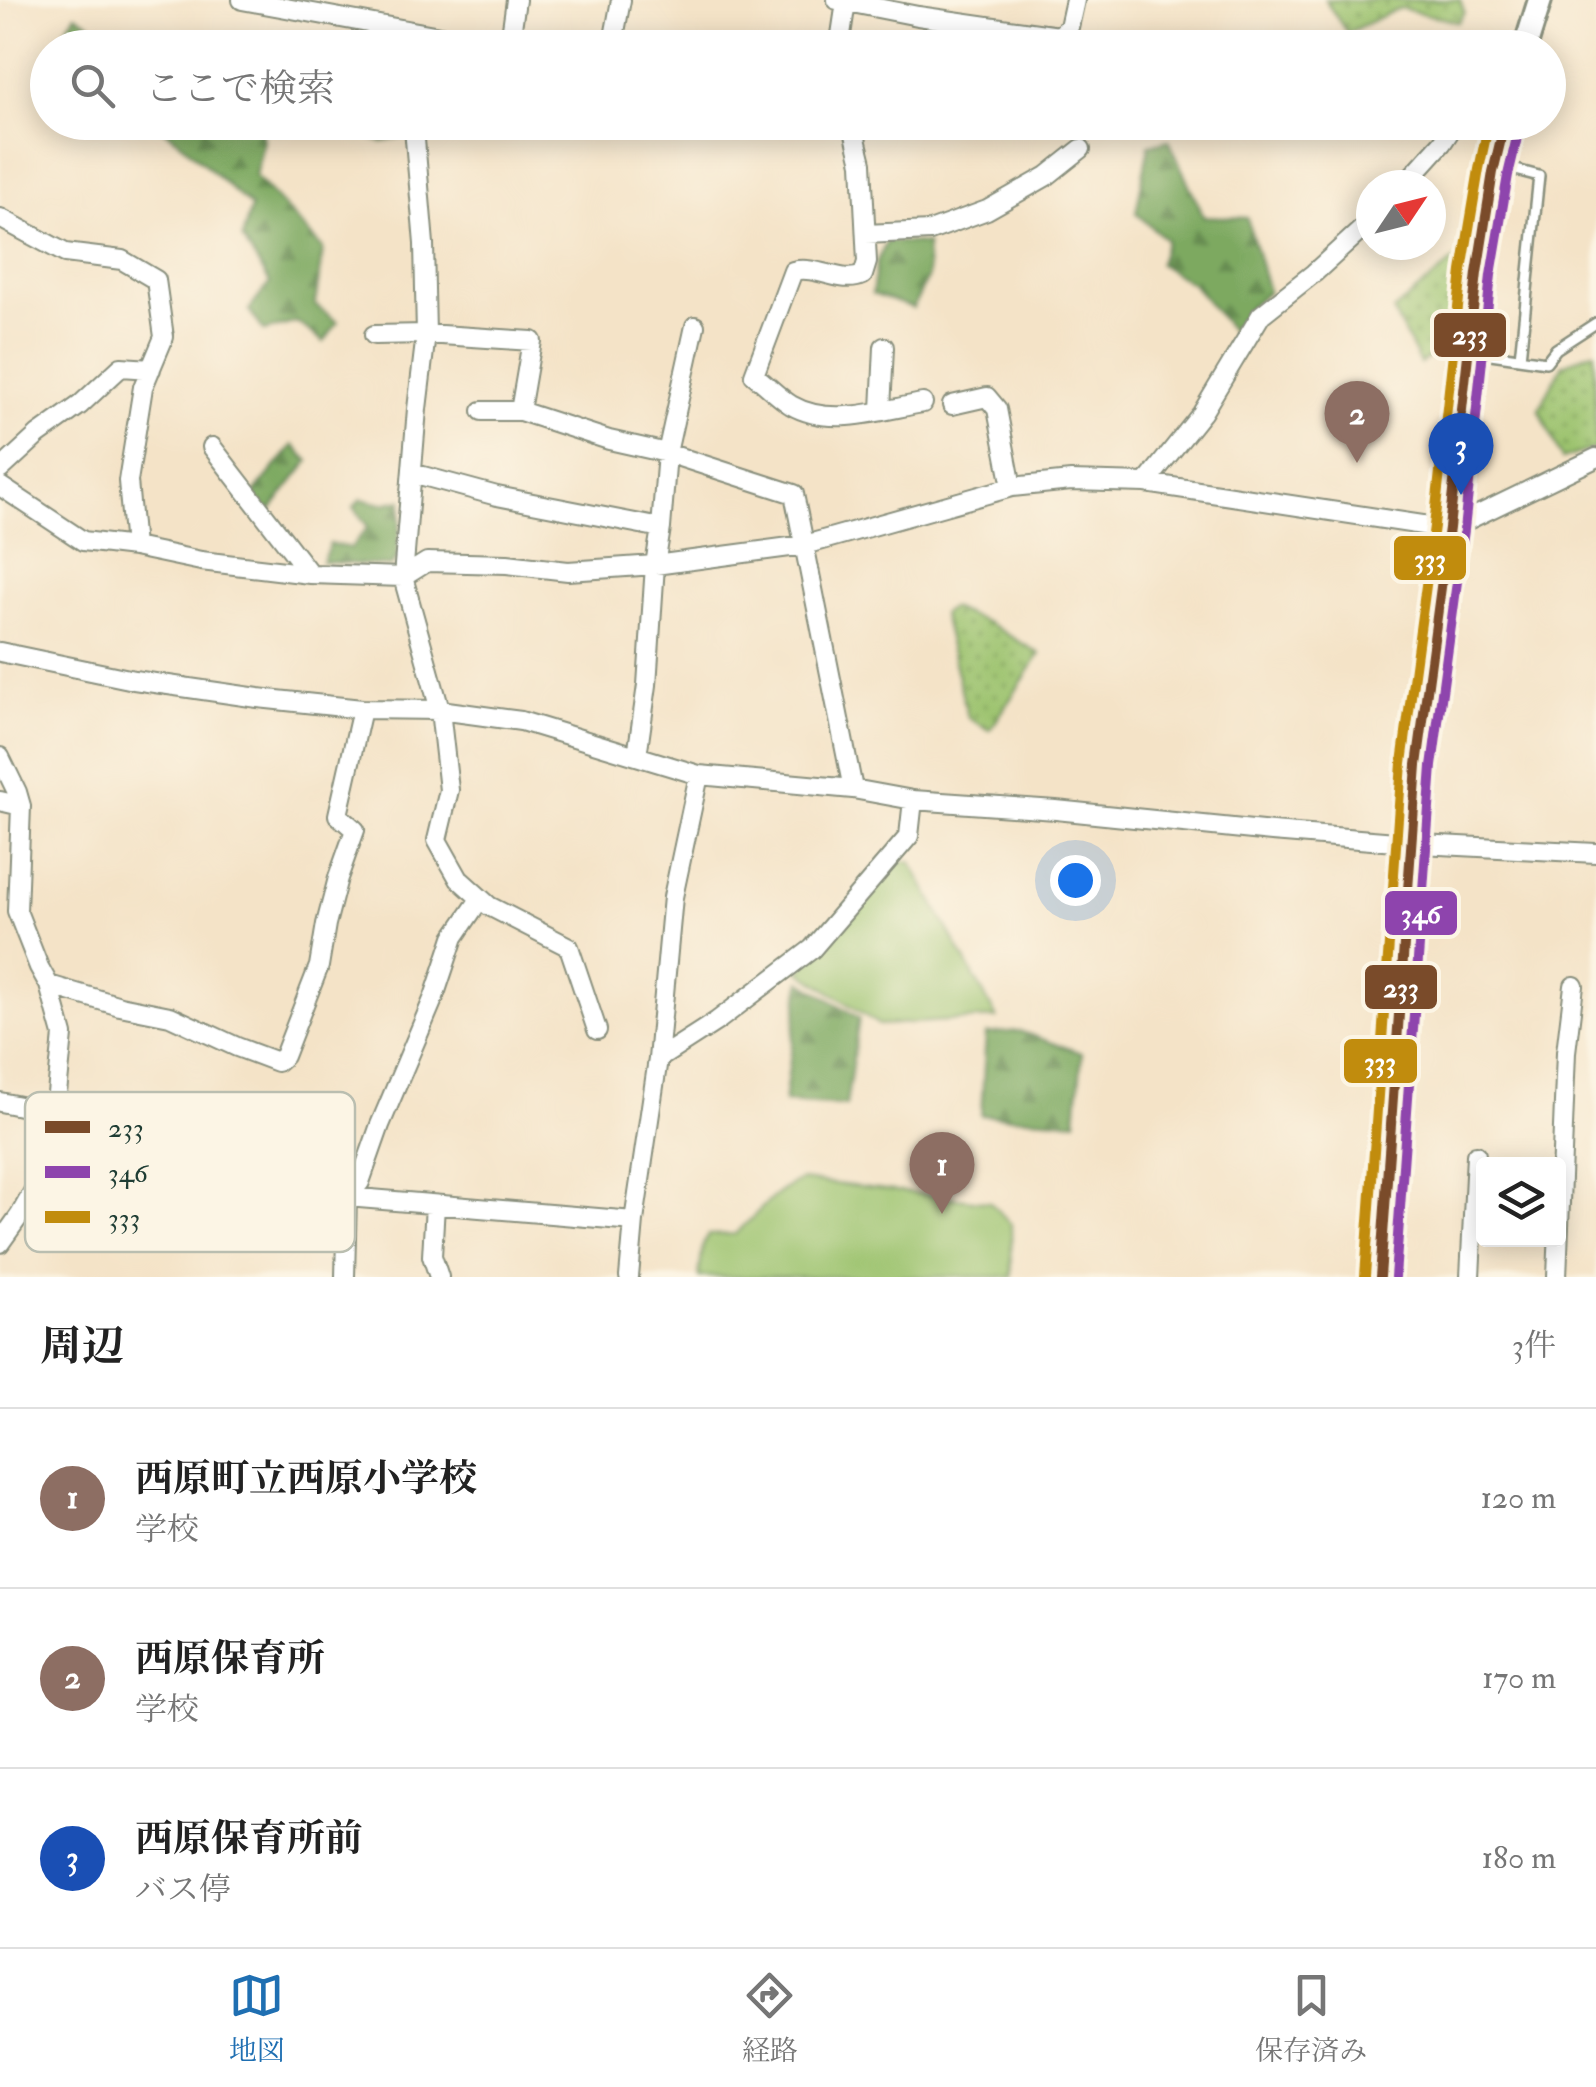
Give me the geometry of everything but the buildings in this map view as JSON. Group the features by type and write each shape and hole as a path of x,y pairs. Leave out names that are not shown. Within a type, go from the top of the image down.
{"street":[{"path":"242,0 344,9 420,30"},
{"path":"512,30 516,0"},
{"path":"615,30 621,0"},
{"path":"1066,30 1075,0"},
{"path":"1528,30 1540,0"},
{"path":"840,30 842,1 1016,30"},
{"path":"415,140 424,244 426,334 403,577 440,710 449,790 437,840 459,879 489,906 569,947 597,1030"},
{"path":"856,140 862,162 867,262 864,275 852,280 806,268 794,270 754,375 792,406 827,417 923,403"},
{"path":"1418,170 1444,140"},
{"path":"1380,1277 1413,790 1448,529 1474,276 1501,140"},
{"path":"866,234 930,230 988,210 1047,176 1081,149"},
{"path":"0,218 65,253 122,260 156,280 164,337 142,387 128,480 134,546"},
{"path":"1146,484 1202,413 1261,315 1356,235"},
{"path":"636,756 647,685 668,453 695,326"},
{"path":"374,335 532,341 520,412"},
{"path":"881,410 884,346"},
{"path":"0,470 121,368 151,369"},
{"path":"952,405 987,397 998,408 1012,487"},
{"path":"482,411 520,412 609,440 668,453 794,494 853,789"},
{"path":"212,447 310,574"},
{"path":"0,486 82,541 310,574 403,577 427,562 508,564 568,572 805,545 1012,487 1071,481 1146,484 1448,529 1596,458"},
{"path":"412,473 497,496 661,528"},
{"path":"0,652 134,680 258,698 362,709 440,710 521,721 699,775 853,789 913,800 1412,844 1596,853"},
{"path":"49,985 170,1016 277,1062 284,1056 319,966 338,878 355,830 338,815 362,709"},
{"path":"0,756 21,806 17,911 49,985 63,1035 57,1092"},
{"path":"628,1277 658,1060 674,898 699,775"},
{"path":"658,1060 812,949 909,836 913,800"},
{"path":"0,801 21,806"},
{"path":"355,1188 434,997 454,937 480,898"},
{"path":"1558,1277 1566,1052 1574,986"},
{"path":"0,1102 25,1107"},
{"path":"1470,1277 1476,1154"},
{"path":"355,1199 634,1221"},
{"path":"436,1205 432,1256 439,1277"},
{"path":"0,1243 25,1206"},
{"path":"344,1252 346,1277"}],"lane":[{"path":"1494,165 1539,176 1520,358"},
{"path":"1467,351 1546,362 1556,348 1596,322"}],"green space":[{"path":"1325,0 1460,0 1464,12 1458,22 1400,8 1353,30 1345,30"},
{"path":"76,14 100,30 65,30"},
{"path":"178,140 264,140 255,176 323,249 315,305 338,322 324,342 297,322 264,331 249,310 270,283 242,238 251,207"},
{"path":"1169,140 1203,216 1247,218 1268,291 1248,308 1232,332 1193,284 1159,264 1166,240 1136,213 1149,145"},
{"path":"887,241 926,244 928,276 913,308 872,294 877,261"},
{"path":"1464,252 1452,339 1420,364 1393,311"},
{"path":"1594,351 1596,448 1562,459 1539,409 1563,364"},
{"path":"293,445 309,461 269,512 253,494"},
{"path":"361,499 382,504 402,500 397,559 391,566 322,562 330,544 351,548 368,527 354,507"},
{"path":"950,608 988,623 1040,654 990,730 968,718 942,614"},
{"path":"899,861 911,862 997,1018 879,1025 800,971"},
{"path":"801,981 859,1018 846,1106 784,1102"},
{"path":"1019,1031 1082,1053 1076,1121 981,1115 986,1034"},
{"path":"801,1180 990,1202 1011,1224 1012,1277 699,1277 708,1235 735,1234 773,1198"}],"transit line":[{"name":"333","path":"1365,1276 1402,763 1434,526 1462,271 1485,140"},
{"name":"233","path":"1380,1277 1417,765 1449,528 1477,273 1501,140"},
{"name":"346","path":"1395,1277 1432,766 1464,530 1491,275 1516,140"}],"place":[{"name":"西原保育所","path":"1357,463"},
{"name":"西原保育所前","path":"1461,495"},
{"name":"西原町立西原小学校","path":"942,1214"}]}
